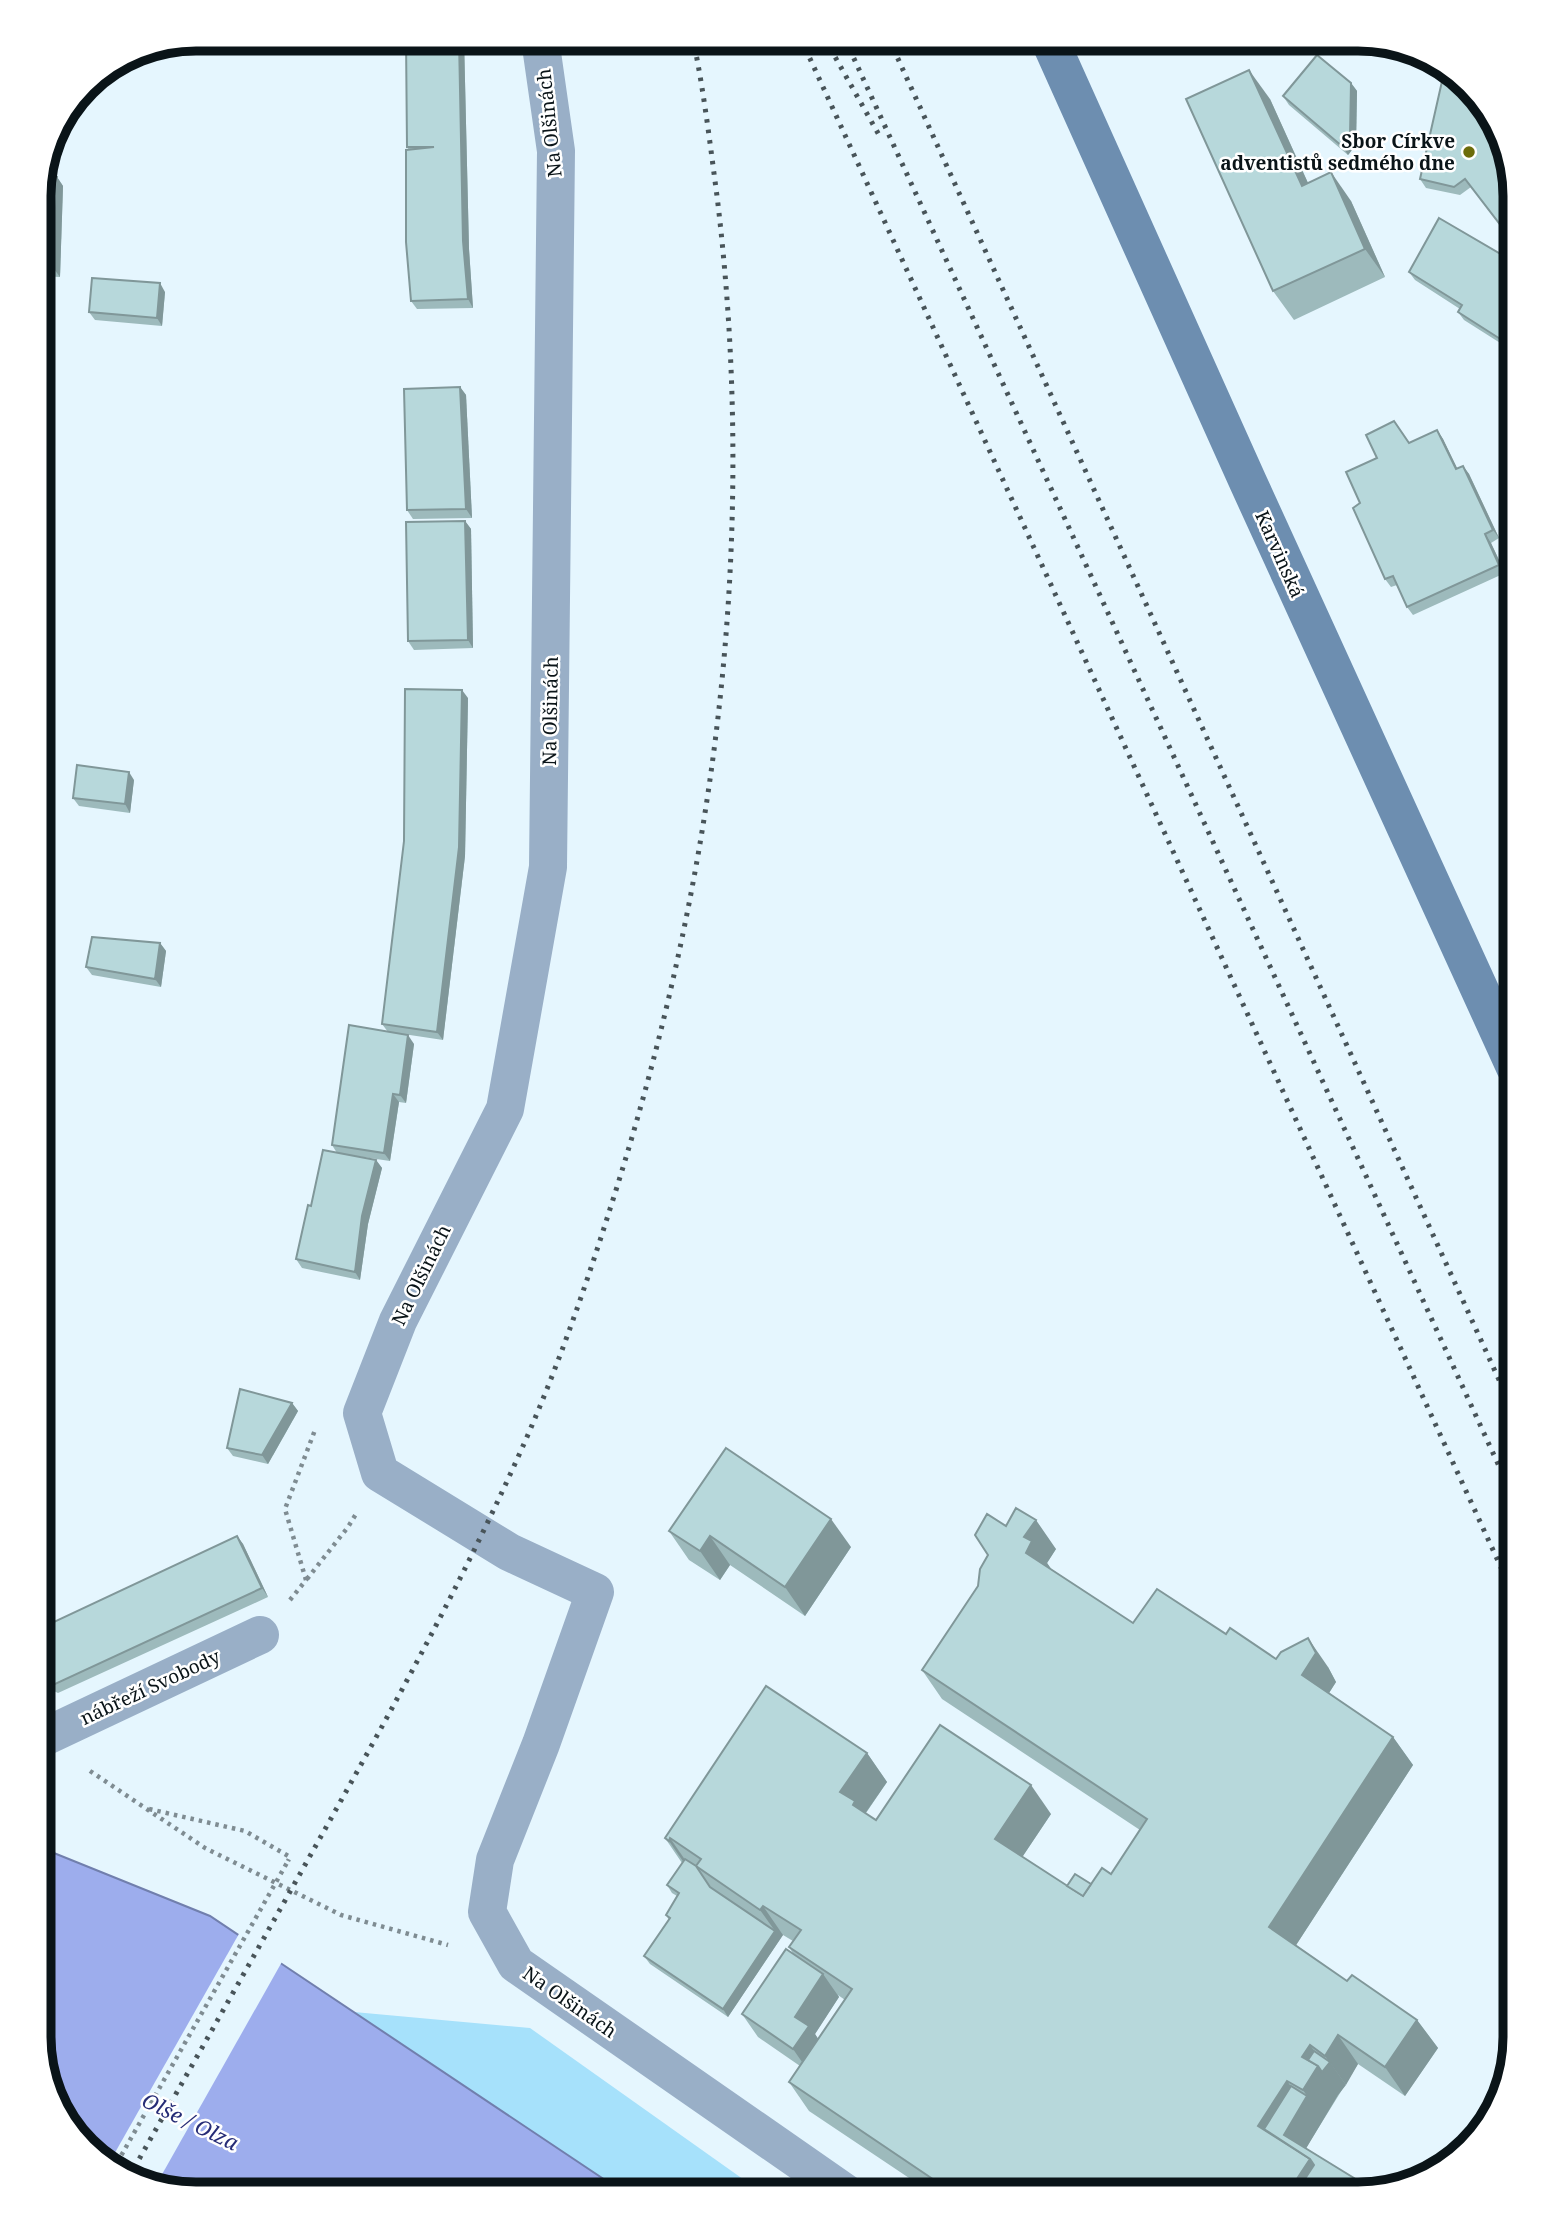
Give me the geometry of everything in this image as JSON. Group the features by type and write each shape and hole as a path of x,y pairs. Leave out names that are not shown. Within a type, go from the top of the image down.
{"main road":[{"name":"Karvinská","path":"1054,51 1259,507 1503,1039"}],"street":[{"name":"Na Olšinách","path":"542,51 556,152 548,867 505,1109 398,1321 362,1413 380,1473 509,1552 595,1592 541,1744 495,1860 486,1912 516,1964 830,2182"},
{"name":"nábřeží Svobody","path":"51,1732 260,1635"}],"path":[{"path":"306,1580 285,1509 320,1418"},
{"path":"260,1635 348,1527 380,1473"},
{"path":"51,1744 205,1848 341,1915 516,1964"},
{"path":"119,2160 290,1857 245,1831 145,1808"}],"shaded area":[{"path":"354,2012 530,2028 747,2182 608,2182"}],"water":[{"name":"Olše / Olza","path":"51,1852 210,1916 608,2182 187,2182 149,2175 115,2158 87,2133 70,2110 56,2075 52,2056"}],"pier":[{"path":"240,1932 283,1960 160,2177 149,2175 113,2156"}],"building":[{"path":"406,51 459,51 463,241 468,299 411,301 406,242 406,150 434,147 407,147"},
{"path":"1317,55 1351,83 1350,136 1343,147 1283,96"},
{"path":"1249,70 1302,186 1331,172 1365,249 1273,291 1186,99"},
{"name":"Sbor Církve adventistů sedmého dne","path":"1443,79 1461,93 1484,123 1492,140 1502,177 1503,228 1465,179 1454,187 1420,179"},
{"path":"52,177 57,177 54,269 51,269 51,187"},
{"path":"1439,218 1503,255 1503,341 1458,312 1462,305 1409,272"},
{"path":"92,278 160,283 157,318 89,312"},
{"path":"460,387 466,509 407,510 404,389"},
{"path":"1394,421 1409,443 1437,430 1456,469 1463,466 1493,530 1485,534 1499,565 1407,607 1393,576 1385,579 1353,508 1360,503 1346,472 1377,458 1366,435"},
{"path":"465,521 468,640 408,641 406,522"},
{"path":"405,689 462,690 459,847 437,1032 382,1024 404,841"},
{"path":"77,765 129,772 125,804 73,798"},
{"path":"92,937 160,943 155,979 86,967"},
{"path":"349,1025 408,1035 400,1095 393,1094 384,1153 332,1145"},
{"path":"323,1150 376,1160 362,1216 355,1272 296,1259"},
{"path":"240,1389 292,1403 262,1455 227,1448"},
{"path":"726,1448 831,1519 785,1587 710,1536 700,1551 669,1531"},
{"path":"1016,1508 1036,1520 1024,1537 1032,1541 1026,1553 1133,1623 1157,1589 1226,1634 1230,1628 1276,1659 1281,1652 1308,1638 1316,1653 1302,1675 1393,1737 1269,1927 1347,1981 1352,1975 1417,2020 1385,2067 1338,2035 1325,2056 1310,2045 1302,2057 1318,2066 1303,2090 1287,2081 1258,2126 1310,2159 1295,2182 937,2182 789,2082 852,1989 789,1947 801,1930 763,1906 760,1910 696,1866 701,1859 670,1838 669,1841 665,1838 766,1686 867,1753 840,1792 855,1801 853,1805 876,1820 940,1725 1031,1785 995,1839 1083,1896 1102,1868 1111,1874 1147,1819 922,1670 978,1586 980,1569 988,1555 975,1535 987,1514 1006,1526"},
{"path":"237,1536 262,1588 53,1685 52,1623"},
{"path":"685,1859 696,1866 710,1887 775,1931 723,2009 644,1956 670,1918 666,1915 679,1893 667,1885"},
{"path":"1075,1874 1091,1884 1083,1896 1067,1886"},
{"path":"786,1949 823,1974 795,2017 809,2026 793,2049 742,2014"},
{"path":"1314,2051 1330,2062 1322,2072 1308,2060"},
{"path":"1291,2086 1307,2096 1284,2135 1354,2178 1352,2182 1303,2182 1314,2165 1310,2159 1264,2129"}],"railway":[{"path":"134,2168 397,1699 500,1496 557,1364 610,1209 647,1085 677,960 702,835 719,708 730,582 733,454 729,326 717,196 695,51"},
{"path":"806,51 1503,1572"},
{"path":"832,51 879,135"},
{"path":"850,51 1503,1475"},
{"path":"894,51 1503,1389"}],"place":[{"name":"Sbor Církve adventistů sedmého dne","path":"1469,152"}]}
